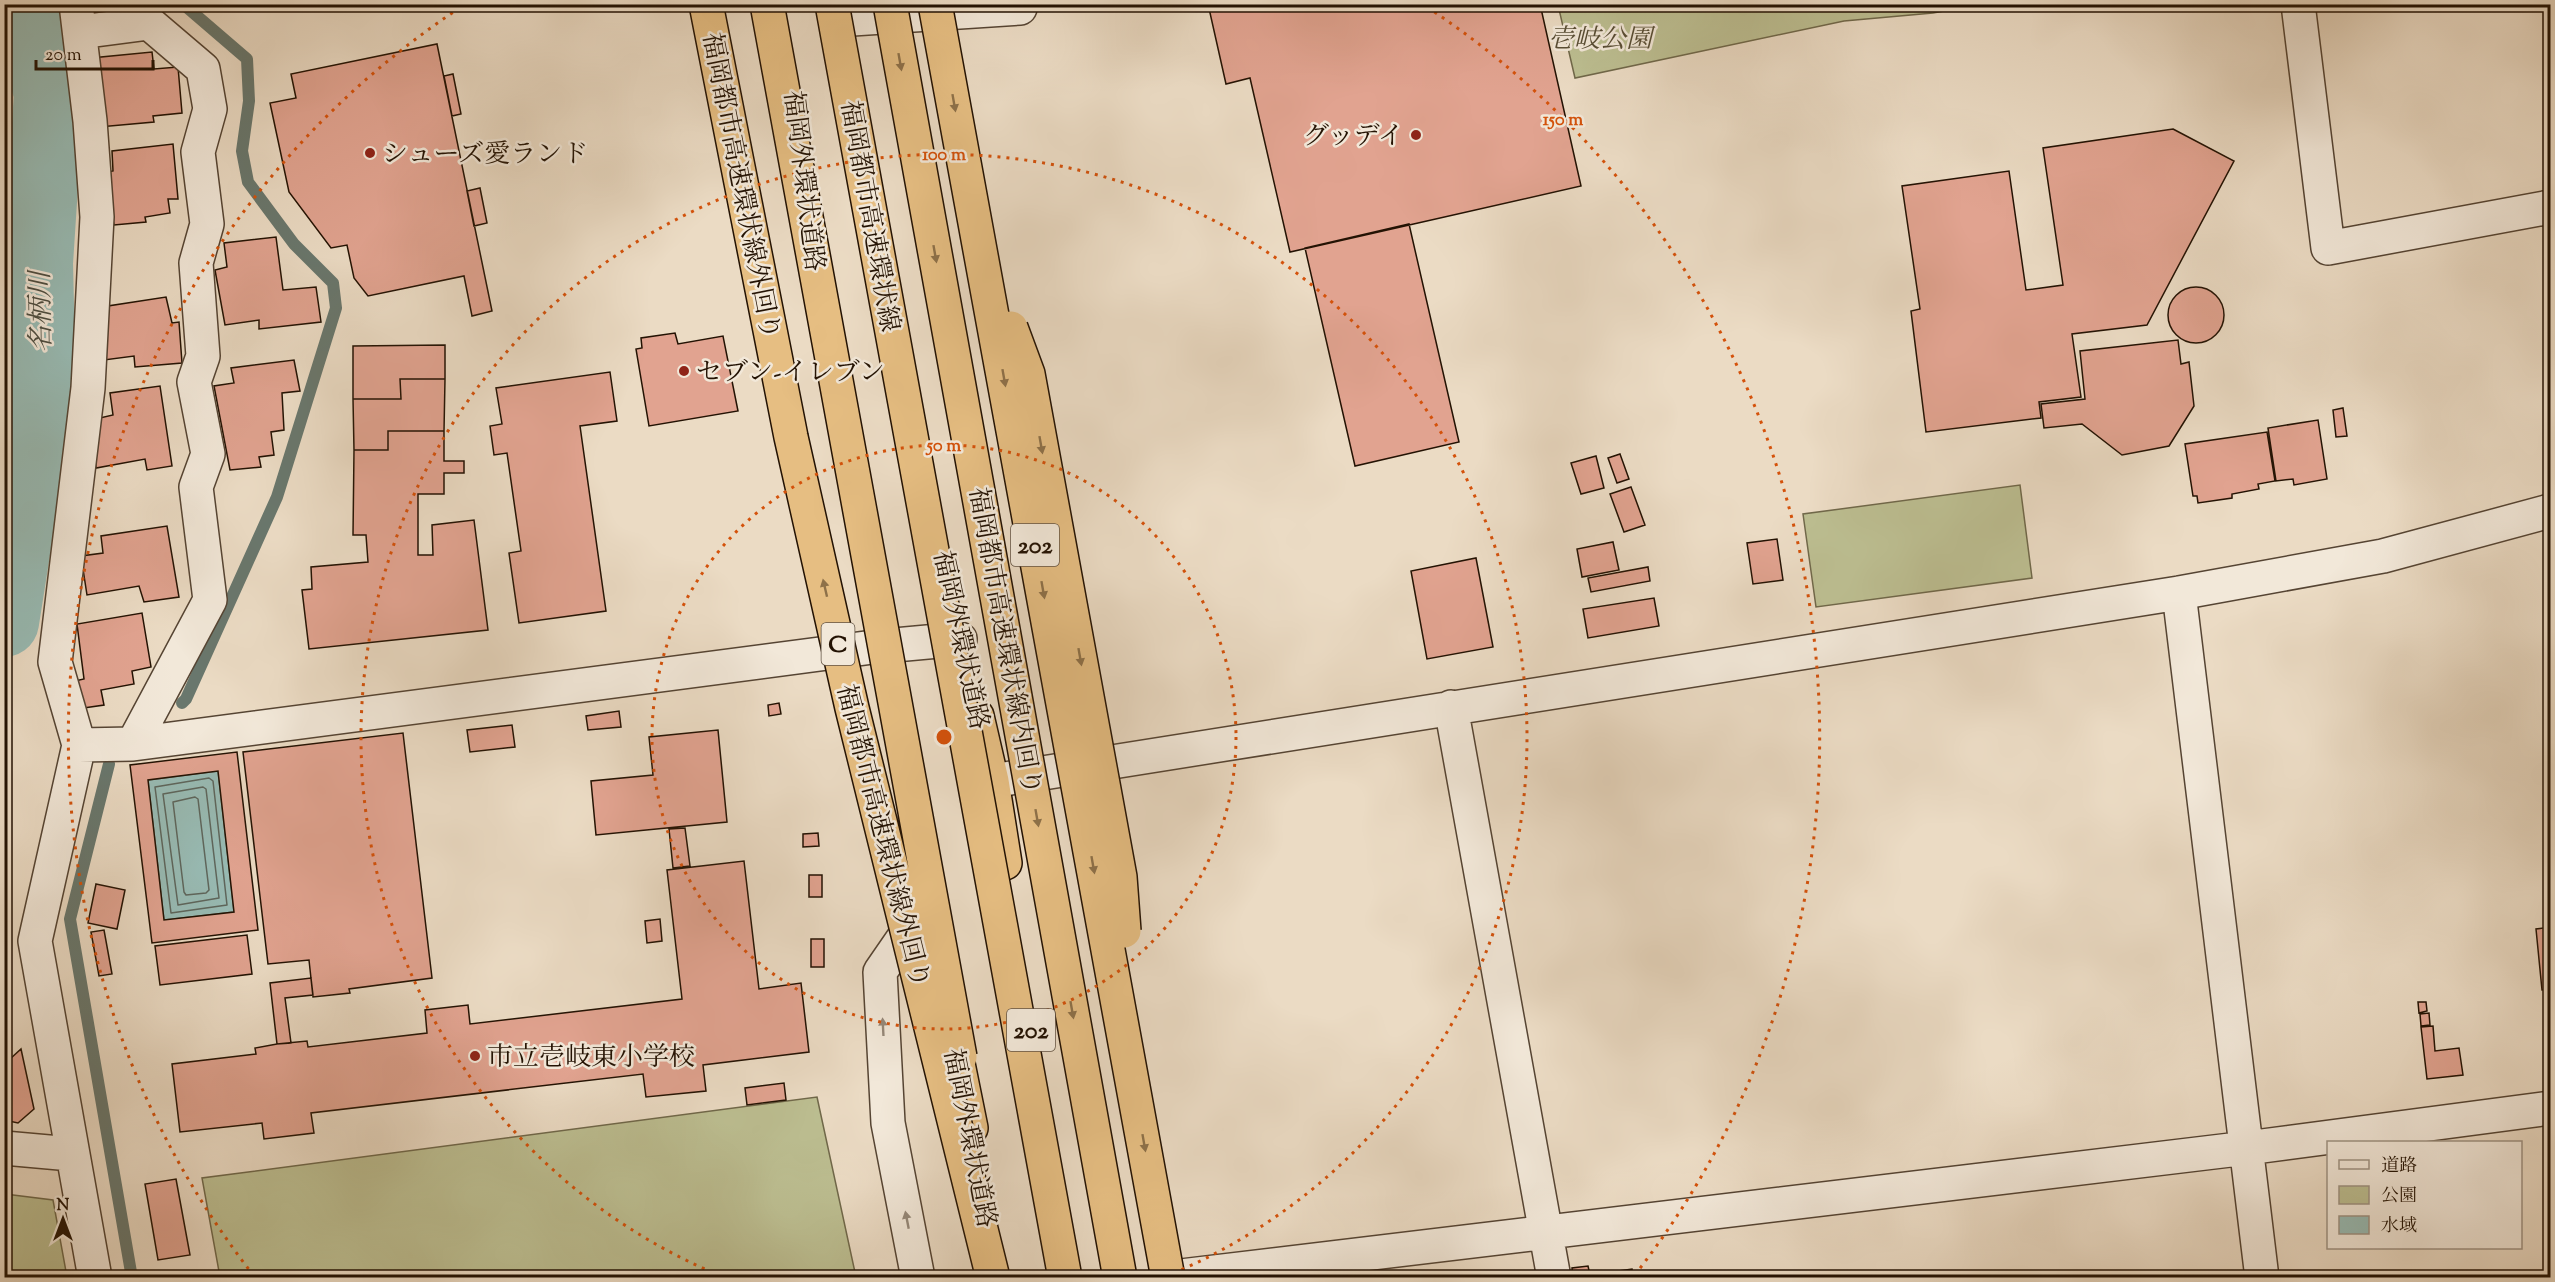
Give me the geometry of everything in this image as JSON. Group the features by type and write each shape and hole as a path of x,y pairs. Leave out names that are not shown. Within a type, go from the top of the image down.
{"highway":[{"name":"福岡都市高速環状線外回り","path":"706,4 791,437 849,697 997,1278"},
{"path":"767,4 997,1278"},
{"name":"福岡外環状道路","path":"782,4 848,514 973,1138 997,1278"},
{"name":"福岡都市高速環状線内回り","path":"890,4 1120,1278"},
{"name":"202","path":"935,4 1134,1085 1166,1278"},
{"name":"福岡外環状道路","path":"834,10 960,639 992,781 1037,1064 1081,1278"},
{"name":"福岡都市高速環状線","path":"834,10 1065,1278"}],"street":[{"path":"2298,4 2328,248 2550,207"},
{"path":"834,10 1020,8"},
{"path":"95,1278 71,1154 35,941 79,745 55,662 88,388 97,217 90,121 78,18 149,23 203,69 210,109 198,152 207,224 196,263 203,356 194,382 208,454 196,487 210,600 133,744"},
{"path":"992,781 2179,593 2383,556 2550,511"},
{"path":"2179,593 2262,1278"},
{"path":"79,745 133,744 873,647 960,639"},
{"path":"1451,707 1554,1278"},
{"path":"918,1278 888,1123 880,972 926,904"},
{"path":"1166,1278 2247,1148 2550,1108"},
{"path":"4,1148 71,1154"}],"green space":[{"name":"壱岐公園","path":"1558,4 1977,5 1933,13 1844,21 1575,78"},
{"path":"2020,485 2032,578 1816,607 1803,514"},
{"path":"817,1097 856,1277 220,1277 202,1178"},
{"path":"5,1194 53,1200 67,1277 5,1277"}],"water":[{"path":"218,771 234,912 164,920 148,780"}],"building":[{"name":"グッデイ","path":"1208,4 1540,4 1581,186 1290,252 1250,78 1226,84"},
{"name":"シューズ愛ランド","path":"437,44 492,311 472,316 464,276 368,296 354,278 347,245 331,248 289,192 270,103 296,98 291,74"},
{"path":"152,52 154,69 178,67 182,113 153,116 154,122 99,127 91,58"},
{"path":"453,74 461,114 452,116 444,76"},
{"path":"2173,129 2234,161 2147,325 2072,334 2081,397 2039,402 2041,418 1926,432 1911,311 1920,309 1902,186 2009,171 2026,290 2063,285 2043,148"},
{"path":"173,144 178,199 168,199 170,213 145,217 146,222 114,225 102,173 113,171 112,151"},
{"path":"480,188 487,223 474,226 467,191"},
{"path":"2550,223 2550,239 2546,240 2543,224"},
{"path":"1409,224 1459,442 1355,466 1305,248"},
{"path":"276,237 283,290 316,287 321,322 259,329 259,320 225,325 215,270 227,267 224,243"},
{"path":"2196,287 2211,292 2219,300 2224,315 2219,330 2211,338 2196,343 2181,338 2173,330 2168,315 2173,300 2181,292"},
{"path":"166,297 172,323 179,322 182,363 135,367 134,356 104,360 99,319 108,317 108,306"},
{"name":"セブン-イレブン","path":"675,333 678,344 723,336 738,411 649,426 636,349 642,348 641,338"},
{"path":"2178,340 2181,364 2189,362 2194,406 2169,446 2122,455 2082,424 2044,428 2041,404 2085,399 2080,351"},
{"path":"445,345 445,379 400,379 401,399 353,399 353,346"},
{"path":"294,360 300,391 282,393 284,430 271,432 274,455 259,457 261,467 230,470 214,386 234,383 231,368"},
{"path":"610,372 617,421 580,426 606,611 519,623 509,553 521,551 507,453 494,455 490,426 502,424 496,388"},
{"path":"400,379 445,379 444,431 388,431 388,450 354,450 353,399 401,399"},
{"path":"160,386 172,466 147,470 145,459 96,468 91,420 113,415 110,393"},
{"path":"2343,408 2347,436 2336,437 2333,410"},
{"path":"2318,420 2327,479 2294,485 2293,479 2276,481 2268,428"},
{"path":"388,431 444,431 444,461 464,461 464,473 444,473 444,494 418,494 418,555 433,555 432,525 474,520 488,630 309,649 302,590 312,589 311,567 368,562 366,535 353,535 354,450 388,450"},
{"path":"2267,432 2275,481 2258,484 2259,489 2232,494 2232,498 2198,503 2197,496 2193,496 2185,444"},
{"path":"1620,454 1629,479 1617,483 1608,458"},
{"path":"1596,456 1604,488 1581,494 1571,463"},
{"path":"1631,487 1645,525 1624,532 1610,494"},
{"path":"167,526 179,597 144,602 139,586 87,595 81,556 103,553 101,536"},
{"path":"1777,539 1783,580 1753,584 1747,543"},
{"path":"1613,542 1619,570 1582,577 1577,549"},
{"path":"1476,558 1493,647 1427,659 1411,571"},
{"path":"1648,567 1650,581 1591,592 1588,578"},
{"path":"1654,598 1659,626 1588,638 1583,609"},
{"path":"142,613 151,667 132,671 134,684 101,690 104,705 70,710 66,683 84,679 77,624"},
{"path":"779,703 781,714 769,716 768,705"},
{"path":"619,711 621,727 588,730 586,716"},
{"path":"512,725 515,747 470,752 467,730"},
{"path":"718,730 727,822 596,835 591,781 653,775 649,737"},
{"path":"403,733 432,978 349,989 350,993 313,997 309,960 268,964 243,752"},
{"path":"237,752 258,930 152,943 130,765","holes":["218,771 234,912 164,920 148,780"]},
{"path":"685,828 690,866 673,868 669,829"},
{"path":"818,833 819,846 803,847 803,834"},
{"path":"744,861 759,989 801,983 809,1052 703,1065 706,1091 646,1097 643,1074 311,1113 314,1133 264,1139 262,1123 180,1132 172,1064 256,1054 255,1048 277,1044 307,1041 308,1047 427,1033 425,1010 468,1005 470,1024 682,999 667,870"},
{"path":"809,875 822,875 822,897 809,897"},
{"path":"96,884 125,890 117,929 88,923"},
{"path":"660,919 662,941 647,943 645,921"},
{"path":"2550,927 2550,989 2542,990 2536,929"},
{"path":"104,930 112,974 99,976 91,932"},
{"path":"247,935 252,974 160,985 155,946"},
{"path":"811,939 824,939 824,967 811,967"},
{"path":"311,978 313,995 285,998 291,1043 277,1044 270,983"},
{"path":"2418,1002 2426,1002 2427,1011 2419,1013"},
{"path":"2429,1013 2430,1025 2421,1026 2420,1014"},
{"path":"2433,1026 2435,1051 2459,1048 2463,1075 2427,1079 2421,1027"},
{"path":"21,1049 34,1109 18,1123 4,1120 4,1058 10,1059"},
{"path":"784,1083 786,1100 747,1105 745,1088"},
{"path":"176,1179 190,1255 158,1260 145,1184"},
{"path":"1588,1266 1590,1275 1632,1269 1633,1278 1573,1278 1572,1268"}],"waterway":[{"name":"名柄川","path":"4,622 41,388 38,263 49,93 22,4"},
{"path":"182,703 186,699 277,497 336,308 333,283 294,244 248,182 242,151 249,101 247,59 183,4"},
{"path":"109,764 70,919 132,1278"}],"place":[{"name":"グッデイ","path":"1416,135"},
{"name":"シューズ愛ランド","path":"370,153"},
{"name":"セブン-イレブン","path":"684,371"},
{"name":"市立壱岐東小学校","path":"475,1056"}]}
